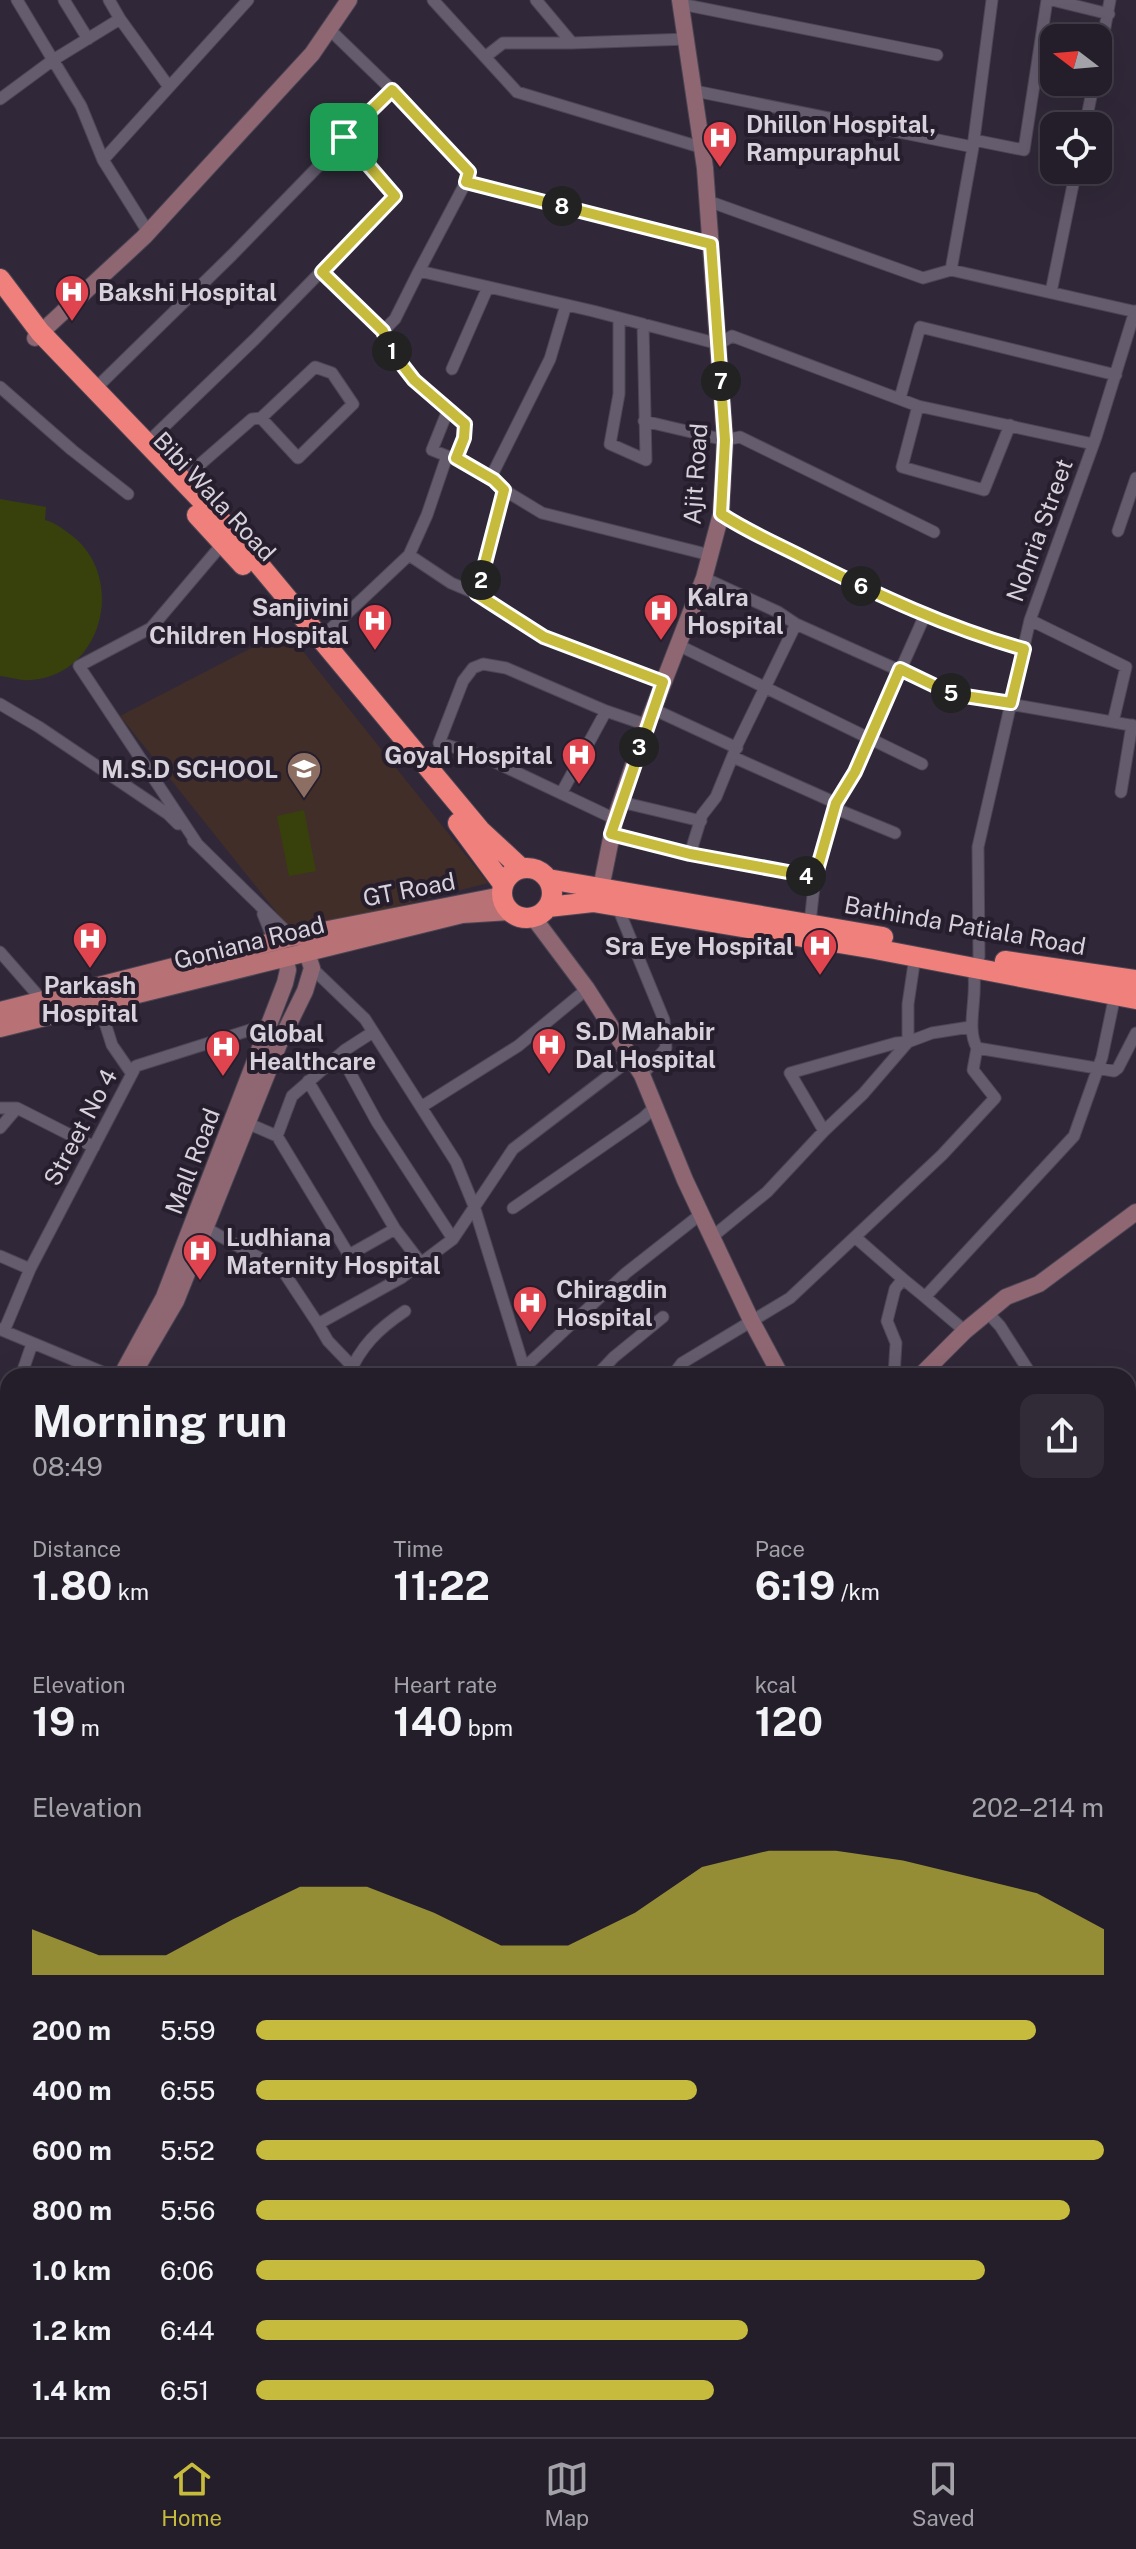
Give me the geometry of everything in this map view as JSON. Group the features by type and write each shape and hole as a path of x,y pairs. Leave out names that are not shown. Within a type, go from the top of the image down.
{"highway":[{"path":"0,279 38,335 182,480 227,538 321,638 480,830 521,868"},
{"name":"Bibi Wala Road","path":"0,302 38,335 227,538 473,842 505,897"},
{"path":"540,912 552,894 548,879 536,869 513,871 505,897 517,915 540,912 593,902 915,957 976,962 1136,999"},
{"name":"Bathinda Patiala Road","path":"548,879 810,923 976,962 1136,980"}],"main road":[{"name":"GT Road","path":"0,1011 505,897"},
{"name":"Goniana Road","path":"0,1028 99,1004 284,946 310,960 462,914 505,897"}],"street":[{"path":"17,0 81,106 103,160 148,232"},
{"path":"64,0 88,39"},
{"path":"109,0 169,87"},
{"path":"103,160 248,0"},
{"path":"38,335 148,232 312,54 349,0"},
{"path":"433,0 517,92 703,148"},
{"path":"536,0 572,43"},
{"path":"951,270 974,144 992,0"},
{"path":"695,91 974,144 1024,150 1049,0 1109,14"},
{"path":"1107,24 1110,0"},
{"path":"681,2 937,55"},
{"name":"Ajit Road","path":"601,888 616,818 650,717 704,578 721,514 725,440 708,201 681,2"},
{"path":"0,99 53,60 120,19"},
{"path":"329,29 469,172 395,319 383,331"},
{"path":"485,57 503,43 688,39"},
{"path":"95,389 232,255 392,90"},
{"path":"147,443 255,339 395,196 344,137"},
{"path":"466,182 711,244"},
{"path":"1051,292 1073,184"},
{"path":"708,201 923,278 951,270 1135,312"},
{"path":"419,271 719,344 732,336 918,406 1093,444"},
{"path":"321,638 409,555 451,457 464,438 465,424 414,380 390,349 383,331 322,272"},
{"path":"452,369 488,287"},
{"path":"490,479 550,359 566,305"},
{"name":"Nohria Street","path":"970,1027 974,1019 978,847 1030,620 1093,444 1135,312"},
{"path":"619,318 619,394 610,444 646,460 643,324"},
{"path":"900,398 920,327 1116,375"},
{"path":"182,480 244,423 261,418 315,367 332,373 353,404 298,458 261,418"},
{"path":"0,387 128,494"},
{"path":"918,406 902,467 984,490 1010,425"},
{"path":"448,410 432,450 490,479 542,513 710,555"},
{"path":"644,421 725,440 740,437 934,532"},
{"path":"1118,531 1136,478"},
{"path":"477,594 504,490"},
{"path":"721,514 847,580 925,615 1024,649"},
{"path":"198,845 79,666 151,628 227,538"},
{"path":"409,555 544,637 663,682"},
{"path":"704,578 778,612 796,624 952,694 1134,725 1121,792"},
{"path":"810,923 815,877 835,806 855,772 925,615"},
{"path":"1030,620 1126,667 1113,722"},
{"path":"690,854 701,821 716,797 796,624"},
{"path":"678,645 922,764"},
{"path":"427,766 463,681 473,668 483,664 506,668 606,711 650,717 735,752 835,806 895,833"},
{"path":"0,704 168,814 261,910 284,946"},
{"path":"562,792 606,711"},
{"path":"439,743 478,754 690,854 815,877"},
{"path":"616,818 701,821"},
{"path":"618,908 664,1020 666,1048 642,1075"},
{"path":"261,910 284,946"},
{"path":"540,912 642,1075 701,1214 777,1368"},
{"name":"Mall Road","path":"133,1368 164,1297 285,983 288,970 284,946"},
{"path":"0,952 42,1000"},
{"path":"712,1237 767,1192 863,1094 908,1042 908,1004 915,957"},
{"path":"310,960 365,1019 456,1162 474,1206 524,1368 626,1273 701,1214"},
{"name":"Mall Road","path":"135,1368 176,1301 279,1044 305,991 310,960"},
{"path":"421,1107 518,1046 587,989"},
{"path":"925,1297 1074,1136 1102,1057 1115,995"},
{"path":"99,1004 112,1045 132,1074"},
{"name":"Street No 4","path":"2,1330 30,1269 136,1066 269,1024"},
{"path":"678,1368 790,1298 942,1155 995,1098 973,1070 977,1048 970,1027 932,1033 790,1073 824,1131"},
{"path":"277,1136 292,1096 345,1050 373,1032"},
{"path":"977,1048 1114,1071 1136,1033"},
{"path":"341,1056 377,1122 453,1239"},
{"path":"318,1324 401,1278 453,1239 513,1149 632,1058"},
{"path":"308,1081 395,1229 421,1263"},
{"path":"513,1208 655,1107"},
{"path":"0,1108 17,1108 94,1147"},
{"path":"0,1128 17,1108"},
{"path":"247,1123 277,1136 349,1255 395,1229"},
{"path":"931,1368 965,1331 1006,1297 1039,1284 1136,1212"},
{"path":"204,1227 283,1271 348,1368"},
{"path":"855,1237 965,1331"},
{"path":"0,1256 30,1269"},
{"path":"894,1368 896,1343 887,1321 895,1289 903,1279"},
{"path":"352,1368 368,1340 405,1311"},
{"path":"987,1312 1000,1326 1027,1368"},
{"path":"604,1368 663,1317"},
{"path":"2,1330 92,1368"},
{"path":"24,1368 32,1344"}],"shaded area":[{"name":"M.S.D SCHOOL","path":"286,630 488,883 293,933 120,716"}],"green space":[{"path":"0,499 46,507 45,520 71,535 88,553 98,575 102,598 99,621 90,643 76,661 56,674 31,680 0,676"},
{"path":"304,810 316,871 289,876 277,816"}],"place":[{"name":"Dhillon Hospital, Rampuraphul","path":"720,169"},
{"name":"Bakshi Hospital","path":"72,323"},
{"name":"Kalra Hospital","path":"661,642"},
{"name":"Sanjivini Children Hospital","path":"375,652"},
{"name":"Goyal Hospital","path":"579,786"},
{"name":"M.S.D SCHOOL","path":"304,800"},
{"name":"Parkash Hospital","path":"90,970"},
{"name":"Sra Eye Hospital","path":"820,977"},
{"name":"S.D Mahabir Dal Hospital","path":"549,1076"},
{"name":"Global Healthcare","path":"223,1078"},
{"name":"Ludhiana Maternity Hospital","path":"200,1282"},
{"name":"Chiragdin Hospital","path":"530,1334"}],"route":[{"path":"392,90 469,172 466,182 711,244 725,440 721,514 847,580 925,615 1024,649 1011,703 952,694 900,669 855,772 836,803 815,877 690,854 611,834 663,682 544,637 477,594 504,490 494,480 456,458 464,438 465,424 414,380 390,349 383,331 322,272 395,196 344,137 392,90"}]}
